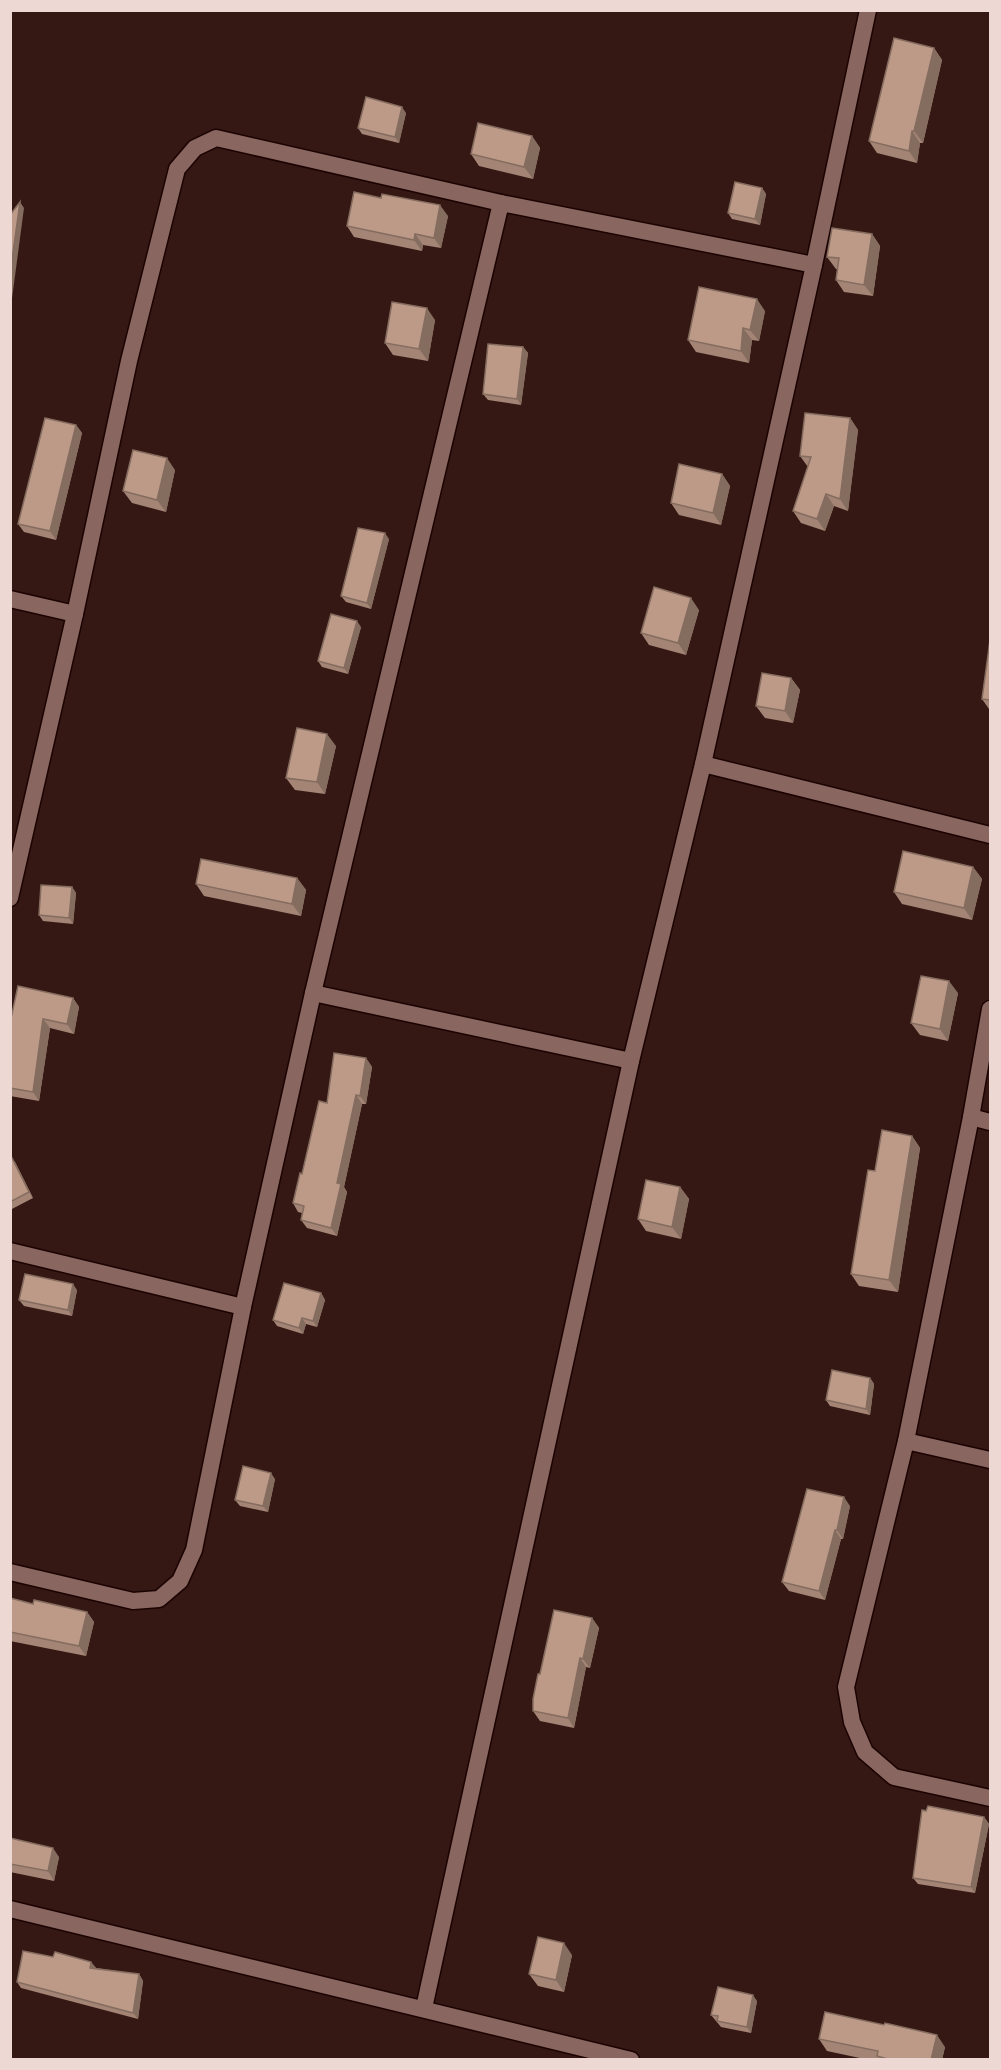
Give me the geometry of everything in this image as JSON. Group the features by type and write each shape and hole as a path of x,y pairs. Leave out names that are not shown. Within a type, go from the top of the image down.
{"street":[{"path":"424,2008 631,1061 703,764 868,10"},
{"path":"10,898 75,614 129,361 177,169 195,148 216,138 501,202 814,265"},
{"path":"10,1572 134,1601 159,1599 180,1581 195,1550 243,1307 313,993 501,202"},
{"path":"10,599 75,614"},
{"path":"703,764 990,835"},
{"path":"313,993 631,1061"},
{"path":"990,1009 971,1118 906,1441 846,1687 852,1722 865,1752 894,1777 990,1798"},
{"path":"971,1118 990,1122"},
{"path":"10,1251 243,1307"},
{"path":"906,1441 990,1460"},
{"path":"10,1909 631,2060"}],"building":[{"path":"894,38 934,48 914,131 912,131 909,151 869,141"},
{"path":"366,97 402,107 395,137 358,128"},
{"path":"478,123 532,136 524,167 471,154"},
{"path":"735,182 762,188 755,219 728,213"},
{"path":"354,192 381,198 382,194 440,205 434,238 415,234 414,240 347,226"},
{"path":"20,202 10,274 10,215"},
{"path":"832,228 872,234 864,285 836,280 839,258 827,257"},
{"path":"699,287 757,299 750,330 743,328 741,351 688,340"},
{"path":"392,302 427,308 419,349 385,343"},
{"path":"488,344 523,347 517,399 483,394"},
{"path":"805,413 850,418 840,499 826,494 817,519 793,511 811,457 800,456"},
{"path":"45,418 76,425 50,531 18,524"},
{"path":"133,450 167,458 157,500 123,491"},
{"path":"679,464 722,474 713,513 671,503"},
{"path":"358,528 385,533 367,603 341,596"},
{"path":"654,587 691,598 678,643 641,633"},
{"path":"331,614 357,621 344,668 318,661"},
{"path":"990,640 990,700 982,699"},
{"path":"762,673 791,678 785,711 756,706"},
{"path":"297,728 327,734 317,782 286,778"},
{"path":"903,851 973,867 964,908 894,892"},
{"path":"201,859 297,878 292,904 196,884"},
{"path":"41,885 72,887 69,918 39,915"},
{"path":"921,976 949,981 940,1029 911,1023"},
{"path":"18,986 73,998 67,1024 43,1019 33,1092 10,1088 10,1023"},
{"path":"334,1053 366,1058 360,1096 356,1095 337,1183 341,1184 331,1228 301,1220 304,1206 293,1203 319,1101 327,1103"},
{"path":"882,1130 912,1136 889,1280 851,1274 868,1170 875,1171"},
{"path":"10,1156 29,1192 10,1202"},
{"path":"646,1180 680,1187 672,1227 638,1219"},
{"path":"25,1274 73,1284 68,1310 19,1300"},
{"path":"284,1283 321,1293 313,1321 302,1318 299,1328 273,1320"},
{"path":"832,1370 870,1378 866,1409 826,1400"},
{"path":"243,1466 271,1473 263,1506 235,1500"},
{"path":"807,1489 844,1497 819,1591 782,1582"},
{"path":"10,1598 33,1604 34,1600 87,1612 79,1646 10,1632"},
{"path":"554,1610 592,1618 583,1659 580,1658 568,1718 533,1711 538,1674 540,1674"},
{"path":"928,1806 984,1817 971,1887 913,1878 922,1810 926,1811"},
{"path":"10,1838 53,1848 48,1871 10,1864"},
{"path":"538,1937 564,1943 556,1980 529,1974"},
{"path":"23,1951 53,1957 55,1952 91,1962 90,1968 139,1974 133,2013 17,1982"},
{"path":"718,1987 753,1995 747,2027 717,2021 718,2016 711,2015"},
{"path":"825,2012 937,2035 931,2060 891,2060 877,2056 878,2051 819,2039"}]}
